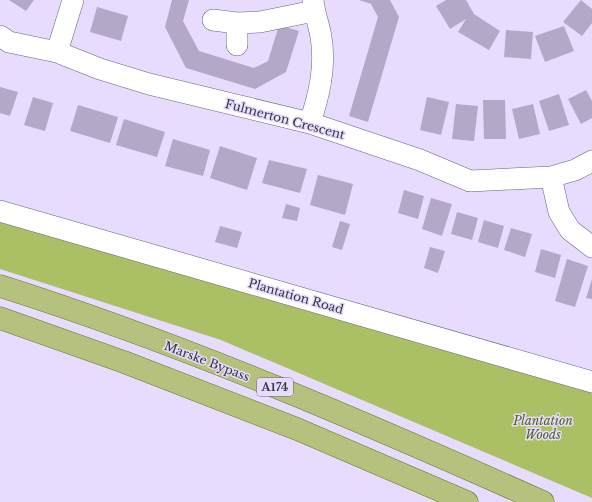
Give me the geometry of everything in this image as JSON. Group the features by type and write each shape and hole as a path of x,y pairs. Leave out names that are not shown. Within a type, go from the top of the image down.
{"main road":[{"name":"Marske Bypass","path":"0,286 195,355 318,404 543,502"},
{"name":"A174","path":"0,318 124,362 297,429 467,502"}],"street":[{"path":"57,52 73,0"},
{"path":"212,20 237,24 260,22 314,6 321,37 323,62 319,95 310,123"},
{"path":"237,24 237,45"},
{"name":"Fulmerton Crescent","path":"0,36 9,42 57,52 100,69 149,84 310,123 420,160 470,181 551,177 575,170 592,161"},
{"path":"551,177 559,212 570,230 592,247"},
{"name":"Plantation Road","path":"0,211 592,382"}],"green space":[{"name":"Plantation Woods","path":"0,218 592,393 592,498 221,340 0,269"}],"building":[{"path":"9,0 34,0 26,11"},
{"path":"172,0 189,0 183,21 199,51 254,68 268,61 279,25 299,31 286,72 255,89 186,68 165,27"},
{"path":"359,0 390,0 399,17 368,122 349,116 378,17 371,4"},
{"path":"446,0 466,0 474,14 500,31 489,50 458,32 466,19 450,29 436,6"},
{"path":"581,0 592,9 592,23 582,36 563,22"},
{"path":"97,7 128,16 121,41 90,32"},
{"path":"564,26 574,51 545,62 535,36"},
{"path":"506,30 533,32 531,59 504,57"},
{"path":"0,87 18,92 10,116 0,113"},
{"path":"586,90 592,101 592,118 581,124 568,99"},
{"path":"559,94 569,125 549,131 539,101"},
{"path":"33,97 53,103 45,131 24,125"},
{"path":"427,97 449,102 441,135 420,130"},
{"path":"483,100 505,100 506,139 484,139"},
{"path":"456,104 478,106 474,141 452,139"},
{"path":"533,104 540,134 519,139 512,109"},
{"path":"78,105 118,117 110,143 70,131"},
{"path":"124,119 165,132 157,157 116,145"},
{"path":"173,139 210,150 203,176 165,166"},
{"path":"220,146 257,158 247,190 210,178"},
{"path":"269,160 307,169 300,193 262,183"},
{"path":"318,175 353,184 345,215 310,205"},
{"path":"404,190 424,196 418,219 398,213"},
{"path":"431,198 452,204 442,236 422,229"},
{"path":"286,204 300,208 297,221 282,218"},
{"path":"457,212 478,218 472,240 451,234"},
{"path":"484,220 504,226 498,248 478,242"},
{"path":"340,221 350,224 342,250 332,247"},
{"path":"220,226 242,232 237,248 215,242"},
{"path":"511,228 532,234 525,257 504,250"},
{"path":"430,247 445,251 438,273 424,268"},
{"path":"541,249 561,255 555,278 535,272"},
{"path":"567,259 588,266 575,307 555,301"},
{"path":"592,279 592,299 586,298"}]}
